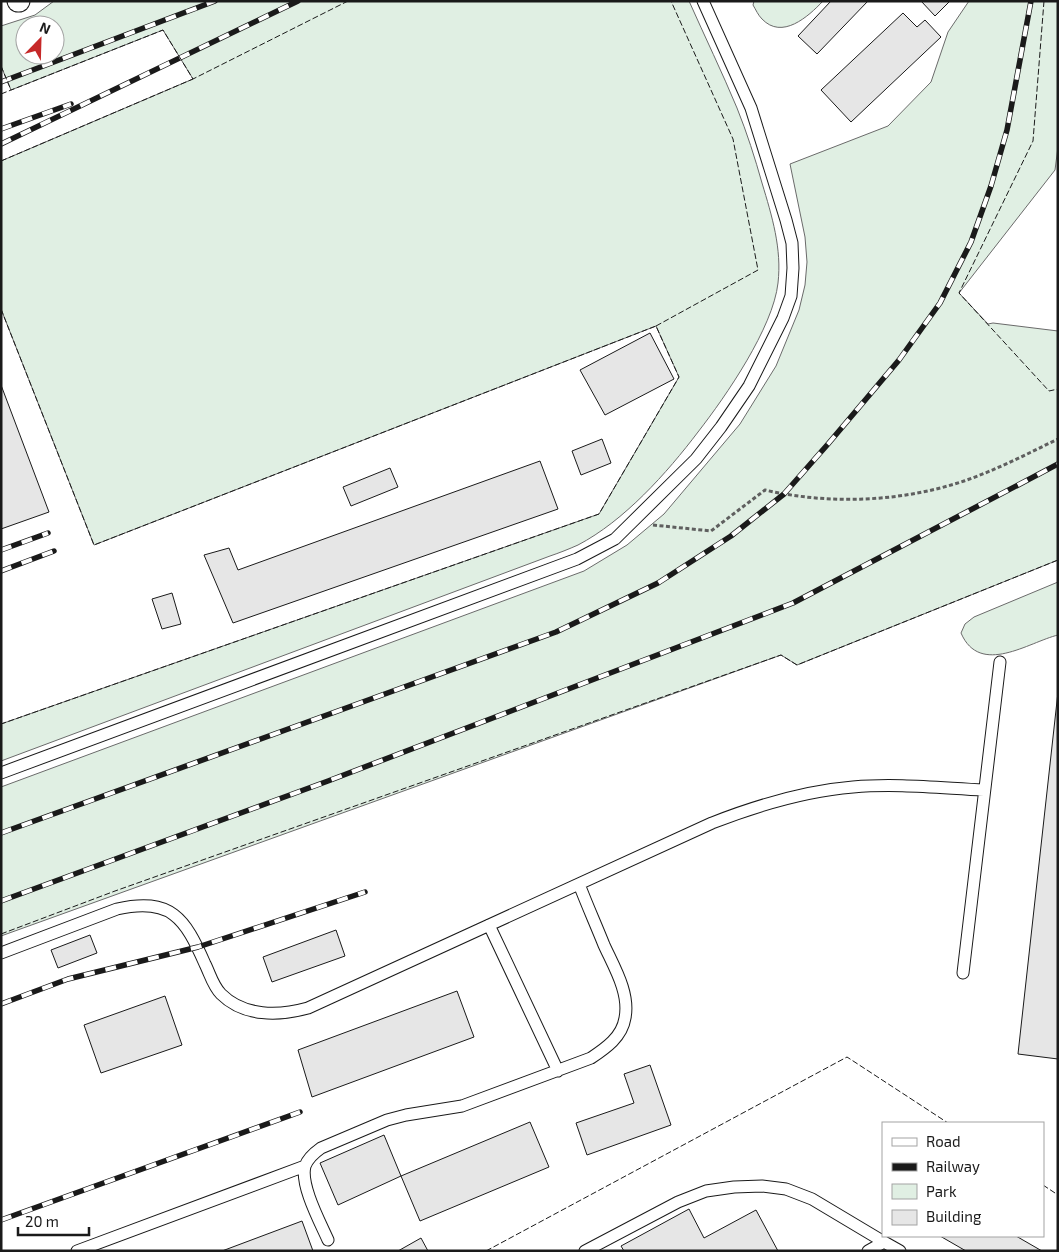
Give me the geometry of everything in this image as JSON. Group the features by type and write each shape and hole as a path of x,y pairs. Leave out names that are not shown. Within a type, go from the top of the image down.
{"lane":[{"path":"1,773 577,559 615,539 696,459 749,386 783,318 791,296 793,268 792,243 786,220 751,108 703,1"},
{"path":"963,973 1000,662"},
{"path":"1,953 117,909 131,906 147,906 162,909 178,916 187,927 214,984 221,994 242,1007 276,1015 308,1008 712,823 748,809 824,790 855,787 890,786 984,790"},
{"path":"328,1240 305,1179 305,1166 311,1155 320,1148 387,1120 462,1106 591,1058 608,1047 619,1034 625,1018 625,999 620,982 579,884"},
{"path":"490,925 558,1070"},
{"path":"77,1251 305,1166"},
{"path":"585,1251 678,1202 706,1191 762,1186 786,1189 812,1199 900,1251"},
{"path":"868,1251 884,1242"}],"path":[{"path":"632,523 711,530 765,490 811,499 838,500 879,498 925,492 964,481 1011,462 1058,439"}],"green space":[{"path":"54,1 689,1 741,117 773,220 779,270 774,301 767,320 747,361 734,381 673,464 628,510 595,535 578,545 1,761 1,724 599,514 679,377 656,326 94,545 1,309 1,161 193,79 163,30 11,90 1,66 1,26 15,21 15,65 65,65 65,15 35,15"},
{"path":"754,1 823,1 810,14 794,24 778,27 770,25 761,17 753,5"},
{"path":"969,1 1058,1 1058,147 1055,170 959,293 988,324 1058,331 1058,560 797,665 781,655 1,936 1,787 584,571 627,545 664,514 740,424 776,366 799,310 805,285 807,262 805,237 790,164 888,126 931,82 948,32"},
{"path":"1058,582 1058,635 1020,649 992,655 980,653 969,646 961,633 965,624 974,617"}],"building":[{"path":"831,1 868,1 817,54 798,36"},
{"path":"921,1 950,1 935,16"},
{"path":"903,13 917,27 925,20 941,37 851,122 821,90"},
{"path":"650,333 674,379 605,415 580,370"},
{"path":"1,385 49,512 1,529"},
{"path":"602,439 611,463 581,475 572,451"},
{"path":"540,461 558,509 233,623 204,555 229,548 238,570"},
{"path":"390,468 398,487 351,506 343,487"},
{"path":"172,593 181,624 162,629 152,599"},
{"path":"1058,692 1058,1059 1018,1054"},
{"path":"336,930 345,956 272,982 263,957"},
{"path":"90,935 97,953 58,968 51,950"},
{"path":"457,991 474,1037 312,1097 298,1050"},
{"path":"165,996 182,1045 101,1073 84,1025"},
{"path":"650,1065 671,1125 587,1155 576,1123 634,1103 624,1074"},
{"path":"530,1122 549,1167 420,1221 401,1176"},
{"path":"384,1135 401,1176 338,1205 320,1163"},
{"path":"689,1209 704,1238 756,1210 778,1251 624,1251 621,1246"},
{"path":"302,1221 313,1251 222,1251"},
{"path":"942,1237 1018,1237 1042,1251 966,1251"},
{"path":"421,1238 428,1251 398,1251"}],"railway":[{"path":"1,82 215,1"},
{"path":"1,144 298,1"},
{"path":"1,833 556,632 658,583 731,536 784,494 899,360 940,303 971,242 991,186 1007,130 1031,1"},
{"path":"1,129 71,104"},
{"path":"1,901 328,781 793,603 1058,464"},
{"path":"1,550 48,533"},
{"path":"1,571 54,551"},
{"path":"1,1004 68,979 198,947 365,892"},
{"path":"1,1220 300,1112"}],"fence":[{"path":"1,94 163,30 193,79 348,1"},
{"path":"656,326 758,270 733,139 671,1"},
{"path":"1044,1 1033,141 959,293 1049,391 1058,389"},
{"path":"1,66 11,90"},
{"path":"1,161 193,79"},
{"path":"1,309 94,545 656,326 679,377 599,514 1,724"},
{"path":"1,934 115,891 781,655 797,665 1058,560"},
{"path":"486,1251 847,1057 946,1122"},
{"path":"1044,1186 1058,1195"}]}
